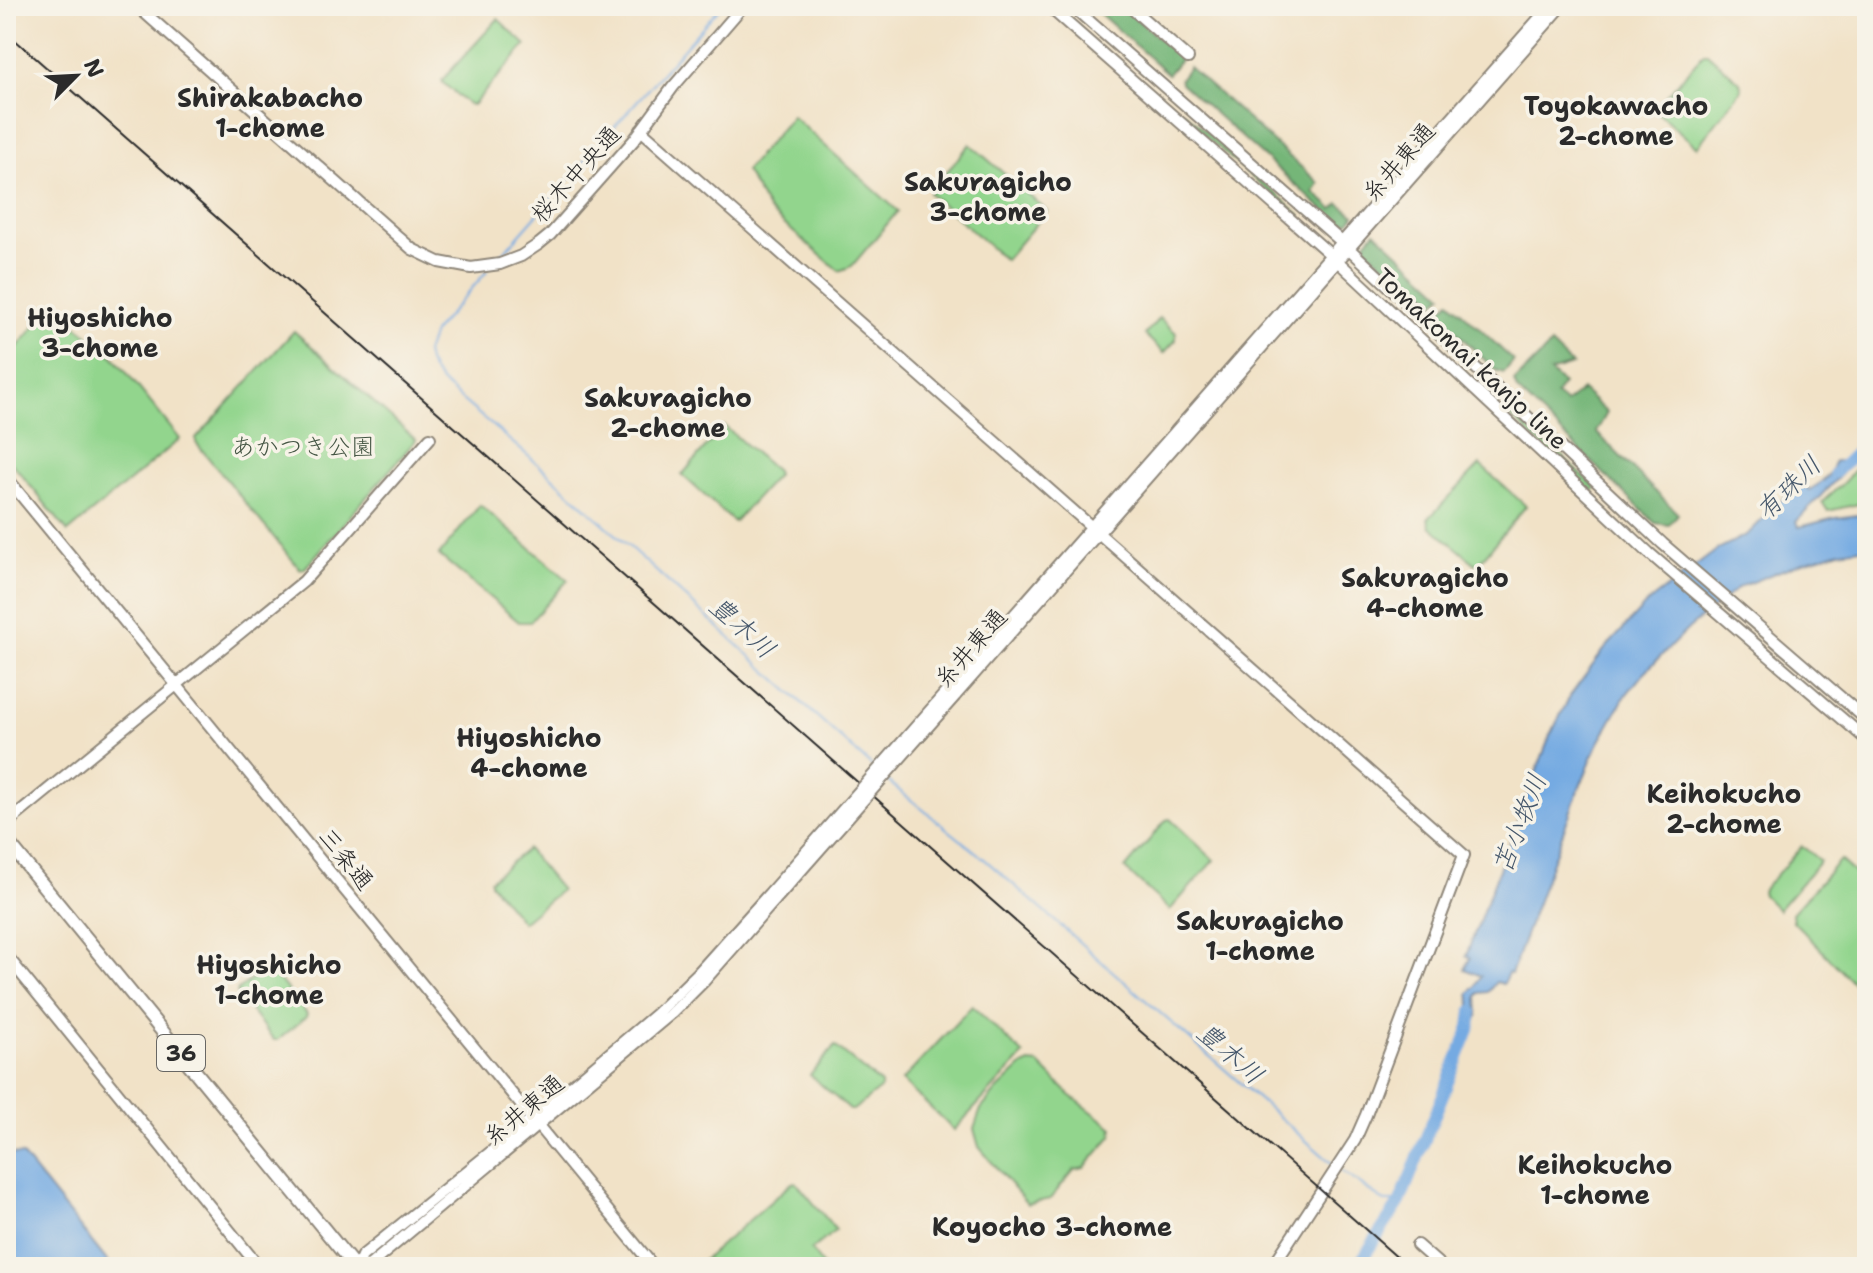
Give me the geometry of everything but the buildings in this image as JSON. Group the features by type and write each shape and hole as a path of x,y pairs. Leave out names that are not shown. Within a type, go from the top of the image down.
{"highway":[{"name":"36","path":"6,840 358,1267"}],"street":[{"name":"桜木中央通","path":"137,6 412,249 439,262 471,268 500,264 521,256 550,235 641,130 1464,855 1355,1140 1272,1267"},
{"path":"641,130 673,87 743,6"},
{"name":"Tomakomai kanjo line","path":"1048,6 1334,259 1649,553 1867,740"},
{"name":"Tomakomai kanjo line","path":"1072,6 1346,246 1686,564 1867,720"},
{"path":"1129,6 1188,58"},
{"name":"糸井東通","path":"1346,246 1550,6"},
{"name":"糸井東通","path":"358,1267 362,1256 535,1121 672,1000 772,898 1334,259 1562,6"},
{"path":"6,824 304,581 430,438"},
{"name":"三条通","path":"6,477 654,1267"},
{"path":"6,955 259,1267"},
{"path":"1417,1245 1442,1267"}],"green space":[{"path":"1091,6 1122,6 1181,58 1168,74"},
{"path":"498,19 526,45 473,105 469,105 442,80"},
{"path":"1704,53 1741,83 1742,89 1697,147 1656,108"},
{"path":"1189,67 1319,183 1314,192 1333,209 1339,203 1355,215 1349,222 1337,222 1181,83 1180,79"},
{"path":"1184,112 1301,216 1298,218 1182,115"},
{"path":"792,116 898,211 852,266 839,271 769,211 745,171"},
{"path":"970,144 1047,211 1005,260 929,193"},
{"path":"1375,231 1443,294 1432,306 1426,304 1367,249 1366,242"},
{"path":"1450,301 1514,361 1504,373 1495,370 1442,318 1442,309"},
{"path":"53,306 114,357 180,439 68,532 6,459 6,360"},
{"path":"1159,318 1176,333 1176,340 1164,353 1145,335"},
{"name":"あかつき公園","path":"294,331 416,440 305,568 300,569 196,443 196,439"},
{"path":"1551,345 1572,365 1550,372 1563,384 1556,395 1566,403 1582,390 1607,413 1596,432 1678,514 1669,525 1655,523 1517,390 1514,382"},
{"path":"1515,412 1596,488 1592,492 1511,417"},
{"path":"724,426 777,475 734,522 682,475"},
{"path":"1867,457 1867,502 1828,511 1822,502"},
{"path":"1480,465 1526,506 1477,565 1430,526 1428,519"},
{"path":"480,505 568,580 530,622 519,622 439,555"},
{"path":"1170,819 1214,860 1170,910 1125,869"},
{"path":"1802,846 1820,861 1778,910 1762,891"},
{"path":"527,849 561,890 522,922 490,880"},
{"path":"1840,860 1867,884 1867,997 1793,921 1792,913"},
{"path":"266,967 307,1014 278,1040 274,1040 237,994"},
{"path":"972,1006 1024,1055 954,1130 902,1081"},
{"path":"835,1046 881,1084 881,1088 853,1110 810,1075"},
{"path":"1030,1063 1039,1064 1070,1095 1113,1128 1112,1136 1084,1168 1074,1170 1050,1199 1027,1204 979,1147 974,1129 981,1109 996,1091 1021,1067"},
{"path":"796,1182 836,1230 811,1250 824,1267 702,1267 701,1262"}],"water":[{"path":"1834,461 1842,461 1848,467 1796,522 1799,527 1867,514 1867,547 1800,563 1739,587 1689,628 1643,674 1625,696 1596,748 1511,974 1508,973 1503,984 1496,982 1488,992 1479,993 1478,1015 1472,1029 1469,1025 1469,993 1481,976 1465,969 1470,958 1466,956 1550,736 1570,696 1604,650 1646,604 1718,549 1748,534 1798,484 1809,490 1822,482"},
{"path":"6,1148 10,1154 22,1155 112,1267 6,1267"}],"waterway":[{"name":"豊木川","path":"497,260 721,6"},
{"name":"豊木川","path":"487,271 433,333 426,353 433,372 875,769"},
{"name":"有珠川","path":"1835,473 1867,442"},
{"name":"豊木川","path":"885,779 982,857 1335,1166"},
{"name":"苫小牧川","path":"1357,1267 1400,1202 1470,1027 1472,1011"},
{"name":"豊木川","path":"1340,1170 1385,1202 1400,1202"}],"railway":[{"path":"6,32 1408,1267"}],"district":[{"name":"Shirakabacho 1-chome","path":"270,112"},
{"name":"Toyokawacho 2-chome","path":"1616,120"},
{"name":"Sakuragicho 3-chome","path":"988,196"},
{"name":"Hiyoshicho 3-chome","path":"100,332"},
{"name":"Sakuragicho 2-chome","path":"668,412"},
{"name":"Sakuragicho 4-chome","path":"1425,592"},
{"name":"Hiyoshicho 4-chome","path":"529,752"},
{"name":"Keihokucho 2-chome","path":"1724,808"},
{"name":"Sakuragicho 1-chome","path":"1260,935"},
{"name":"Hiyoshicho 1-chome","path":"269,979"},
{"name":"Keihokucho 1-chome","path":"1595,1179"},
{"name":"Koyocho 3-chome","path":"1052,1226"}]}
